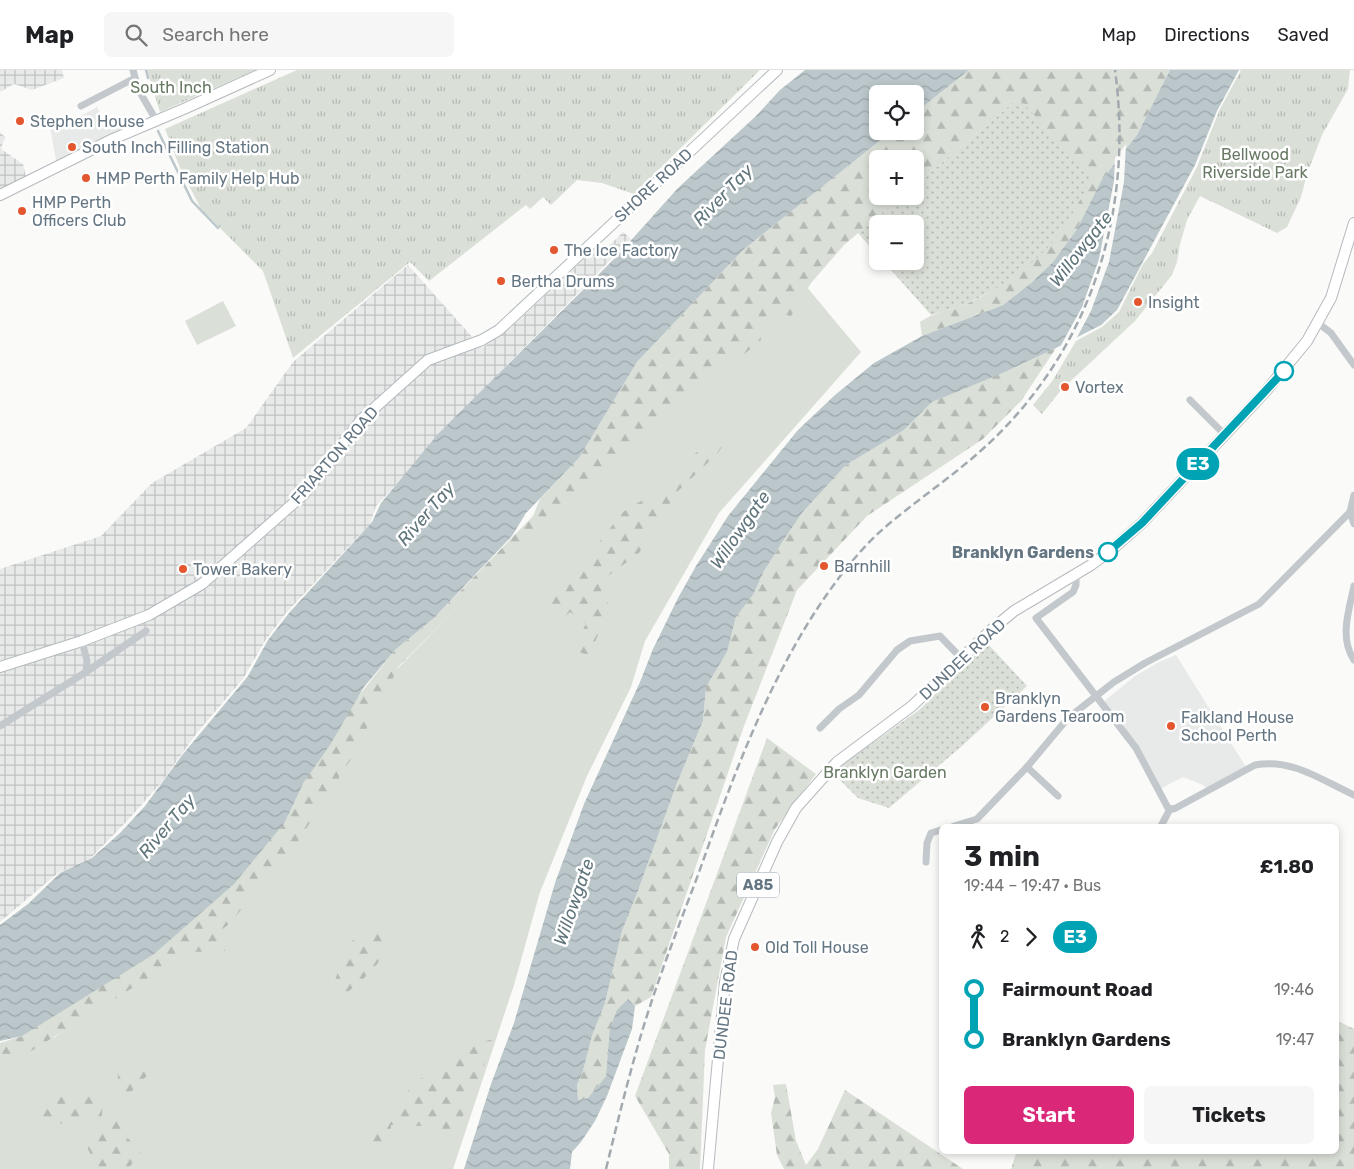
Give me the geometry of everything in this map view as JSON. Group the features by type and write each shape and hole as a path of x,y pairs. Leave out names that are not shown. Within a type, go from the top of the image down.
{"main road":[{"path":"0,195 114,139 270,70"},
{"name":"SHORE ROAD","path":"428,360 482,340 499,330 777,70"},
{"name":"DUNDEE ROAD","path":"708,1169 725,982 734,939 777,842 796,808 837,762 912,706 991,630 1014,611 1076,574 1108,552 1142,523 1289,364 1318,323 1331,298 1354,223"},
{"name":"FRIARTON ROAD","path":"0,667 82,641 148,615 202,584 304,494 361,420 428,360"}],"street":[{"path":"133,70 138,89 156,120"},
{"path":"81,106 135,78"},
{"path":"1318,323 1331,333 1354,365"},
{"path":"1190,400 1225,434"},
{"path":"961,824 977,819 1027,767 1068,718 1114,682 1145,663 1259,604 1350,512 1354,495"},
{"path":"1350,512 1354,524"},
{"path":"1076,574 1074,592 1036,618 1136,748 1167,807 1170,809"},
{"path":"1354,586 1345,627 1350,654 1354,660"},
{"path":"0,726 86,672 146,631"},
{"path":"820,728 839,709 859,695 897,650 910,640 940,636 962,659"},
{"path":"82,641 87,661 86,672"},
{"path":"1170,809 1174,809 1254,765 1275,762 1292,766 1354,796"},
{"path":"1027,767 1058,796"},
{"path":"1162,824 1170,809"},
{"path":"926,862 927,843 931,833 939,831"}],"shaded area":[{"path":"0,70 62,70 64,78 32,90 14,84 0,92"},
{"name":"South Inch Filling Station","path":"97,107 104,122 119,120 124,130 57,165 49,122 64,116 70,122"},
{"path":"0,132 5,137 1,149 23,164 26,177 0,189"},
{"path":"623,232 631,239 508,364 376,506 370,524 286,613 265,641 243,679 196,734 161,783 128,820 88,861 58,873 0,922 0,569 101,536 152,483 246,428 293,362 408,265 482,348 510,328 598,246 607,248"},
{"name":"Falkland House School Perth","path":"1176,655 1246,767 1207,789 1203,785 1183,777 1160,789 1103,702 1135,676 1159,662"}],"green space":[{"name":"South Inch","path":"147,70 256,70 160,112"},
{"name":"South Inch","path":"297,70 760,70 634,194 602,183 577,180 551,205 543,197 530,209 526,205 429,281 410,262 293,358 263,271 201,209 180,168 165,129"},
{"path":"969,70 1170,70 1137,135 1101,181 1077,229 1053,262 1031,283 1003,305 922,336 920,322 937,313 980,298 1006,282 1029,264 1061,231 1019,98 924,177 924,150 869,150 869,205 891,205 880,215 869,215 869,224 844,245 811,283 791,316 770,312 758,327 761,340 741,357 720,363 631,454 470,595 399,666 351,759 291,852 228,925 217,933 225,951 190,952 4,1068 0,1068 0,1043 22,1036 285,822 304,782 357,698 395,650 434,618 533,516 540,499 579,458 637,362 743,250 881,140 924,140 924,106"},
{"name":"Bellwood Riverside Park","path":"1241,70 1350,70 1348,89 1322,135 1307,174 1301,197 1287,227 1277,233 1200,196 1187,220 1172,275 1135,321 1061,390 1042,414 1033,405 1053,380 1076,341 1102,327 1119,312 1143,264 1152,253 1197,167 1219,111"},
{"path":"1019,98 1091,179 1062,230 1053,242 1031,263 1007,282 981,297 931,315 891,270 924,270 924,215 879,215 891,205 924,205 924,177"},
{"path":"869,224 869,246 858,233"},
{"path":"790,267 861,352 719,513 645,641 631,687 587,776 540,892 514,985 453,1169 0,1169 0,1056 55,1037 250,887 362,705"},
{"path":"223,301 236,326 197,345 185,321"},
{"path":"1056,348 1021,401 983,439 867,516 797,590 744,726 651,997 635,1006 627,1000 611,1026 606,1076 588,1098 578,1100 577,1085 583,1071 592,1036 605,1003 622,931 677,783 703,721 706,687 727,652 736,617 753,595 764,571 783,541 802,513 846,465 904,430 932,402"},
{"path":"737,422 718,453 678,491 639,553 604,579 609,609 589,656 572,649 586,624 570,612 559,622 541,606 564,583 582,575 584,561 623,512 674,481 693,455"},
{"name":"Branklyn Garden","path":"987,643 1027,686 962,746 889,808 858,798 832,772 919,710"},
{"path":"767,738 816,774 775,829 726,937 705,1050 700,1169 669,1169 669,1154 635,1096"},
{"path":"375,925 385,938 378,963 343,996 335,980 349,943"},
{"path":"1339,1022 1354,1029 1354,1169 1011,1169 1016,1154 1339,1154"},
{"path":"495,1039 456,1133 425,1126 391,1125 390,1147 381,1158 370,1151 375,1130 412,1086 461,1046"},
{"path":"117,1068 156,1068 121,1103"},
{"path":"786,1084 796,1141 806,1165 818,1149 845,1090 963,1169 784,1169 777,1155 771,1113 775,1097 773,1085"},
{"path":"72,1092 104,1096 101,1122 123,1117 125,1135 141,1152 128,1169 98,1169 84,1141 100,1123 78,1119 51,1126 34,1109"}],"water":[{"name":"River Tay","path":"805,70 969,70 924,106 924,85 869,85 869,140 881,140 743,250 637,362 579,458 526,513 512,536 434,618 395,650 364,687 330,745 304,782 285,822 234,884 154,954 22,1036 0,1041 0,925 28,904 60,873 92,858 120,833 145,806 183,754 248,676 268,640 289,613 372,522 381,503 438,434 616,257 678,188 756,116 780,90"},
{"name":"Willowgate","path":"1170,70 1239,70 1217,111 1195,165 1117,310 1101,325 1056,348 932,402 904,430 846,465 802,513 764,571 753,595 736,617 727,652 706,687 703,721 677,783 622,931 605,1003 592,1036 583,1071 577,1085 578,1100 588,1098 606,1076 610,1028 617,1010 628,999 635,1006 632,1029 607,1096 595,1121 572,1152 570,1169 464,1169 491,1084 514,1023 555,883 584,804 640,682 653,649 678,598 728,516 798,430 835,395 874,363 922,336 1003,305 1031,283 1053,262 1077,229 1101,181 1137,135"}],"pier":[{"path":"1126,144 1124,182 1109,262 1091,311 1075,341 1059,349 1082,307 1099,259 1114,181 1115,158"}],"waterway":[{"path":"146,70 148,78"},
{"path":"158,131 192,201 218,228"}],"railway":[{"path":"606,1169 636,1052 668,955 735,774 764,707 796,643 830,590 864,548 894,519 976,455 1015,417 1048,374 1074,329 1095,281 1109,230 1117,178 1119,124 1115,70"}],"bus line":[{"name":"E3","path":"1108,552 1142,523 1284,371"}],"place":[{"name":"Stephen House","path":"20,121"},
{"name":"South Inch Filling Station","path":"72,147"},
{"name":"HMP Perth Family Help Hub","path":"86,178"},
{"name":"HMP Perth Officers Club","path":"22,211"},
{"name":"The Ice Factory","path":"554,250"},
{"name":"Bertha Drums","path":"501,281"},
{"name":"Insight","path":"1138,302"},
{"name":"Vortex","path":"1065,387"},
{"name":"Branklyn Gardens","path":"1108,552"},
{"name":"Barnhill","path":"824,566"},
{"name":"Tower Bakery","path":"183,569"},
{"name":"Branklyn Gardens Tearoom","path":"985,707"},
{"name":"Falkland House School Perth","path":"1171,726"},
{"name":"Old Toll House","path":"755,947"}]}
